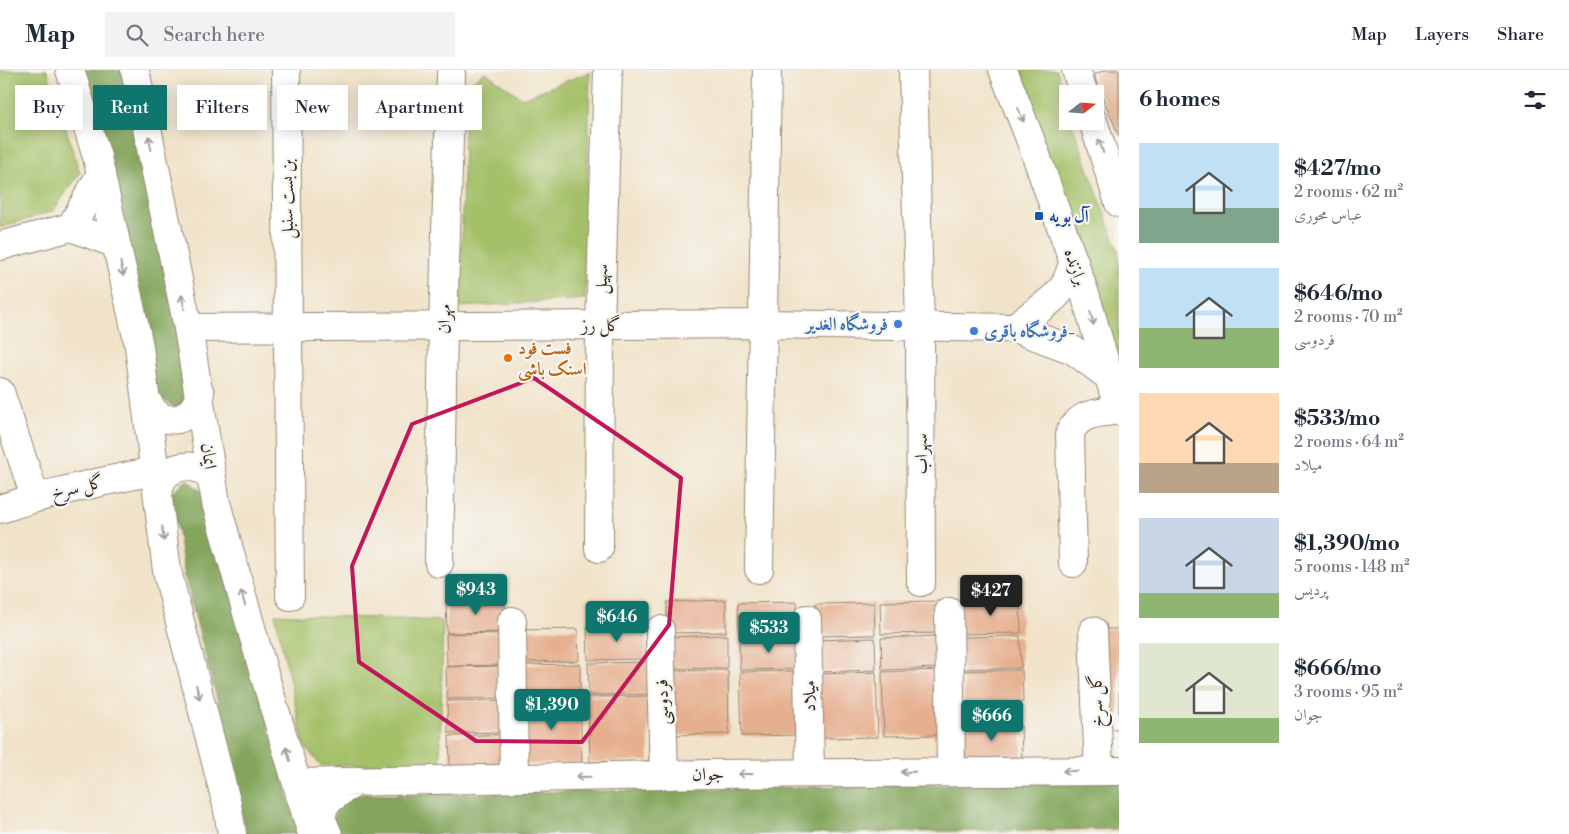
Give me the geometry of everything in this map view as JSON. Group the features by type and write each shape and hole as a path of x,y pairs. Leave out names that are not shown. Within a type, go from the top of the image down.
{"street":[{"path":"70,70 100,174 139,346 168,571 227,805 232,834"},
{"name":"ایمان","path":"135,70 188,328 200,393 216,503 312,834"},
{"name":"بن بست سنبل","path":"286,70 290,596"},
{"name":"سهیل","path":"599,548 600,325 608,70"},
{"path":"759,569 767,70"},
{"name":"سهراب","path":"913,70 920,327 922,582"},
{"name":"برازنده","path":"1003,70 1074,261 1116,400"},
{"path":"1076,70 1081,85"},
{"name":"مهران","path":"439,563 443,326 451,75"},
{"path":"1096,130 1119,203"},
{"path":"71,227 100,174"},
{"path":"0,246 71,227 116,244"},
{"path":"1014,328 1050,302 1065,284 1074,261"},
{"name":"گل رز","path":"188,328 762,324 1014,328 1073,350 1116,400"},
{"path":"0,392 34,497"},
{"path":"145,395 148,405 154,413 163,418 174,419 183,417 192,411 198,402 200,393"},
{"path":"1073,563 1070,432 1076,422 1116,400"},
{"path":"157,482 161,482 168,473 179,467 191,466 202,471 211,480 214,491"},
{"name":"گل سرخ","path":"0,509 34,497 97,482 157,482"},
{"path":"949,612 951,772"},
{"name":"میلاد","path":"807,619 810,773"},
{"path":"512,621 514,778"},
{"name":"فردوسی","path":"660,630 664,775"},
{"name":"گل سرخ","path":"1093,631 1109,771"},
{"name":"جوان","path":"297,783 664,775 1109,771"},
{"path":"328,834 321,818 325,803 358,781"}],"highlighted area":[{"path":"534,378 681,478 669,625 582,742 476,741 359,662 352,566 412,424"}],"green space":[{"path":"0,70 47,70 52,85 15,85 15,130 66,130 80,173 53,211 0,228"},
{"path":"80,70 124,70 127,85 93,85 93,125"},
{"path":"1016,70 1057,70 1061,85 1059,85 1059,130 1074,130 1119,253 1119,366"},
{"path":"485,72 522,98 590,72 585,299 460,307 464,130 482,130 482,85 468,85"},
{"path":"94,130 136,130 186,373 187,399 176,408 157,396"},
{"path":"187,480 202,492 299,834 246,834 229,744 185,578 172,492"},
{"path":"275,614 443,621 440,763 320,765 304,745"},
{"path":"1119,781 1119,829 771,834 340,834 332,827 338,799 365,794"}],"building":[{"path":"1106,70 1119,70 1119,136 1104,100 1104,85 1098,85 1095,74"},
{"path":"505,600 506,632 447,633 446,601"},
{"path":"726,600 726,632 667,633 667,602"},
{"path":"939,601 940,633 881,634 880,602"},
{"path":"1020,601 1021,633 962,634 961,602"},
{"path":"797,602 798,633 739,635 738,603"},
{"path":"874,603 875,635 816,636 815,604"},
{"path":"646,627 646,659 588,660 587,628"},
{"path":"578,629 579,661 520,662 519,630"},
{"path":"1101,629 1119,629 1119,729 1109,729"},
{"path":"505,633 506,665 447,666 446,634"},
{"path":"727,635 727,668 669,669 668,637"},
{"path":"941,636 941,668 882,670 881,638"},
{"path":"1020,636 1021,668 962,669 961,637"},
{"path":"798,637 799,669 740,670 739,638"},
{"path":"875,638 876,670 817,672 817,640"},
{"path":"647,662 648,694 589,695 588,663"},
{"path":"580,664 580,696 521,698 520,665"},
{"path":"505,666 506,698 447,699 446,667"},
{"path":"728,670 729,734 670,735 668,671"},
{"path":"941,670 943,735 884,736 882,672"},
{"path":"1022,670 1023,702 964,703 963,671"},
{"path":"799,671 801,735 742,736 740,672"},
{"path":"876,672 878,737 819,738 817,674"},
{"path":"648,696 649,761 590,762 588,697"},
{"path":"580,698 582,763 523,764 521,699"},
{"path":"506,700 507,732 448,733 447,701"},
{"path":"1021,726 1022,758 963,759 962,727"},
{"path":"509,734 509,766 450,767 449,736"}],"place":[{"name":"آل بویه","path":"1039,216"},
{"name":"فروشگاه الغدیر","path":"898,324"},
{"name":"فروشگاه باقری-","path":"974,331"},
{"name":"فست فود اسنک باشی","path":"508,358"}]}
